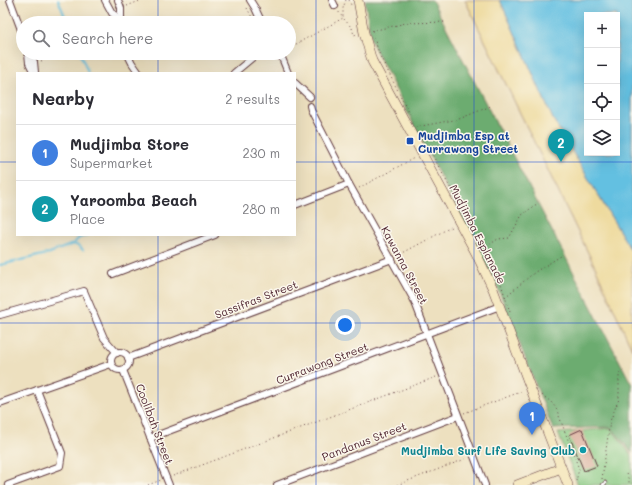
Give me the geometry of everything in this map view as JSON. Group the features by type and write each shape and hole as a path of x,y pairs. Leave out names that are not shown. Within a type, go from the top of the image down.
{"street":[{"path":"10,0 16,16"},
{"path":"105,0 115,16"},
{"path":"118,0 121,8 121,16"},
{"name":"Mudjimba Esplanade","path":"358,0 360,33 372,61 476,253 499,304 568,485"},
{"path":"248,2 255,8 259,16"},
{"path":"29,60 29,63 34,72"},
{"path":"130,60 138,72"},
{"path":"235,72 250,60"},
{"path":"283,60 288,72"},
{"path":"296,84 310,97"},
{"name":"Kawanna Street","path":"310,106 349,184 414,300 485,485"},
{"path":"296,205 349,184"},
{"path":"113,274 213,236"},
{"name":"Sassifras Street","path":"128,358 392,259"},
{"path":"0,315 84,291 104,338 117,353"},
{"name":"Currawong Street","path":"150,438 427,334 499,304"},
{"path":"117,353 123,353 128,358 129,364 124,370 117,370 112,364 112,358 117,353"},
{"path":"0,403 112,364"},
{"name":"Coolibah Street","path":"124,370 169,485"},
{"path":"8,485 60,466 62,453 37,390"},
{"name":"Pandanus Street","path":"277,485 458,416"},
{"path":"517,485 561,468"}],"path":[{"path":"121,8 142,0"},
{"path":"343,18 343,8 346,0"},
{"path":"248,2 253,16"},
{"path":"333,3 352,28 354,35 406,23 446,22"},
{"path":"296,44 343,18"},
{"path":"410,130 417,127 459,119 491,106"},
{"path":"353,191 422,153"},
{"path":"476,253 498,239 509,238 522,215 538,203"},
{"path":"392,259 459,222"},
{"path":"499,304 505,297 535,272 561,256"},
{"path":"604,484 602,479 610,421 618,399 620,374 625,369"},
{"path":"148,485 442,374"},
{"path":"458,416 523,390"},
{"path":"397,485 474,456"},
{"path":"626,474 629,480 629,485"}],"green space":[{"path":"365,0 432,0 632,385 632,453 611,427 553,429 499,291 371,41"},
{"path":"611,428 632,456 632,485 578,485 558,433"}],"sand":[{"path":"465,0 500,0 553,119 632,252 632,349 595,267"}],"water":[{"path":"500,0 632,0 632,252 553,119"}],"building":[{"name":"Mudjimba Surf Life Saving Club","path":"582,429 597,466 584,471 569,435"}],"waterway":[{"path":"58,0 65,16"},
{"path":"83,60 88,72"},
{"path":"74,243 79,238 85,236"},
{"path":"0,265 47,254 73,244 79,246 83,250"}],"place":[{"name":"Mudjimba Esp at Currawong Street","path":"410,141"},
{"name":"Yaroomba Beach","path":"561,162"},
{"name":"Mudjimba Store","path":"532,435"},
{"name":"Mudjimba Surf Life Saving Club","path":"583,450"}]}
